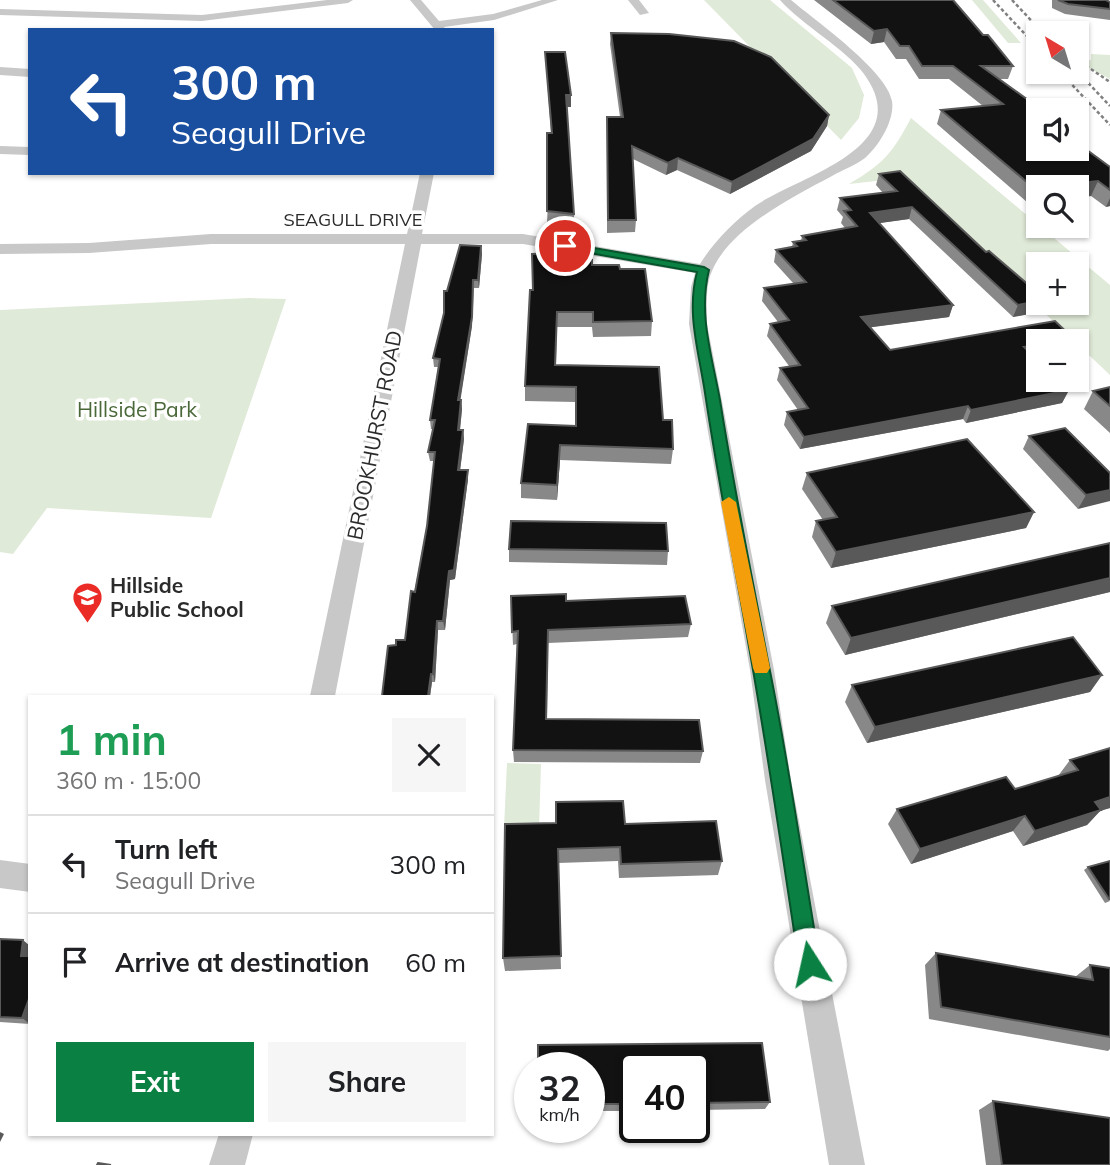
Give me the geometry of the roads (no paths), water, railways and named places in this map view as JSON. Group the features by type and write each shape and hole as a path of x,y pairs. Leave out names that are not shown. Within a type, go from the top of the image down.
{"street":[{"path":"0,12 185,18 270,17 348,0"},
{"path":"415,0 439,27 494,17 553,0"},
{"path":"633,0 644,13"},
{"path":"785,0 867,70 886,100 883,121 879,131 860,155 759,210 716,251 704,270 699,287 698,324 734,533 762,670 789,845 847,1165"},
{"path":"0,71 28,73"},
{"path":"0,150 28,151"},
{"name":"BROOKHURST ROAD","path":"322,695 427,175"},
{"name":"SEAGULL DRIVE","path":"0,249 89,248 211,239 523,239 704,270"},
{"path":"0,874 28,878"},
{"path":"227,1165 235,1136"}],"railway":[{"path":"993,0 1026,35"},
{"path":"1012,0 1032,21"},
{"path":"1089,68 1110,82"},
{"path":"1071,84 1110,125"},
{"path":"1089,84 1110,106"}],"place":[{"name":"Hillside Public School","path":"87,624"}],"park label":[{"name":"Hillside Park","path":"137,409"}]}
